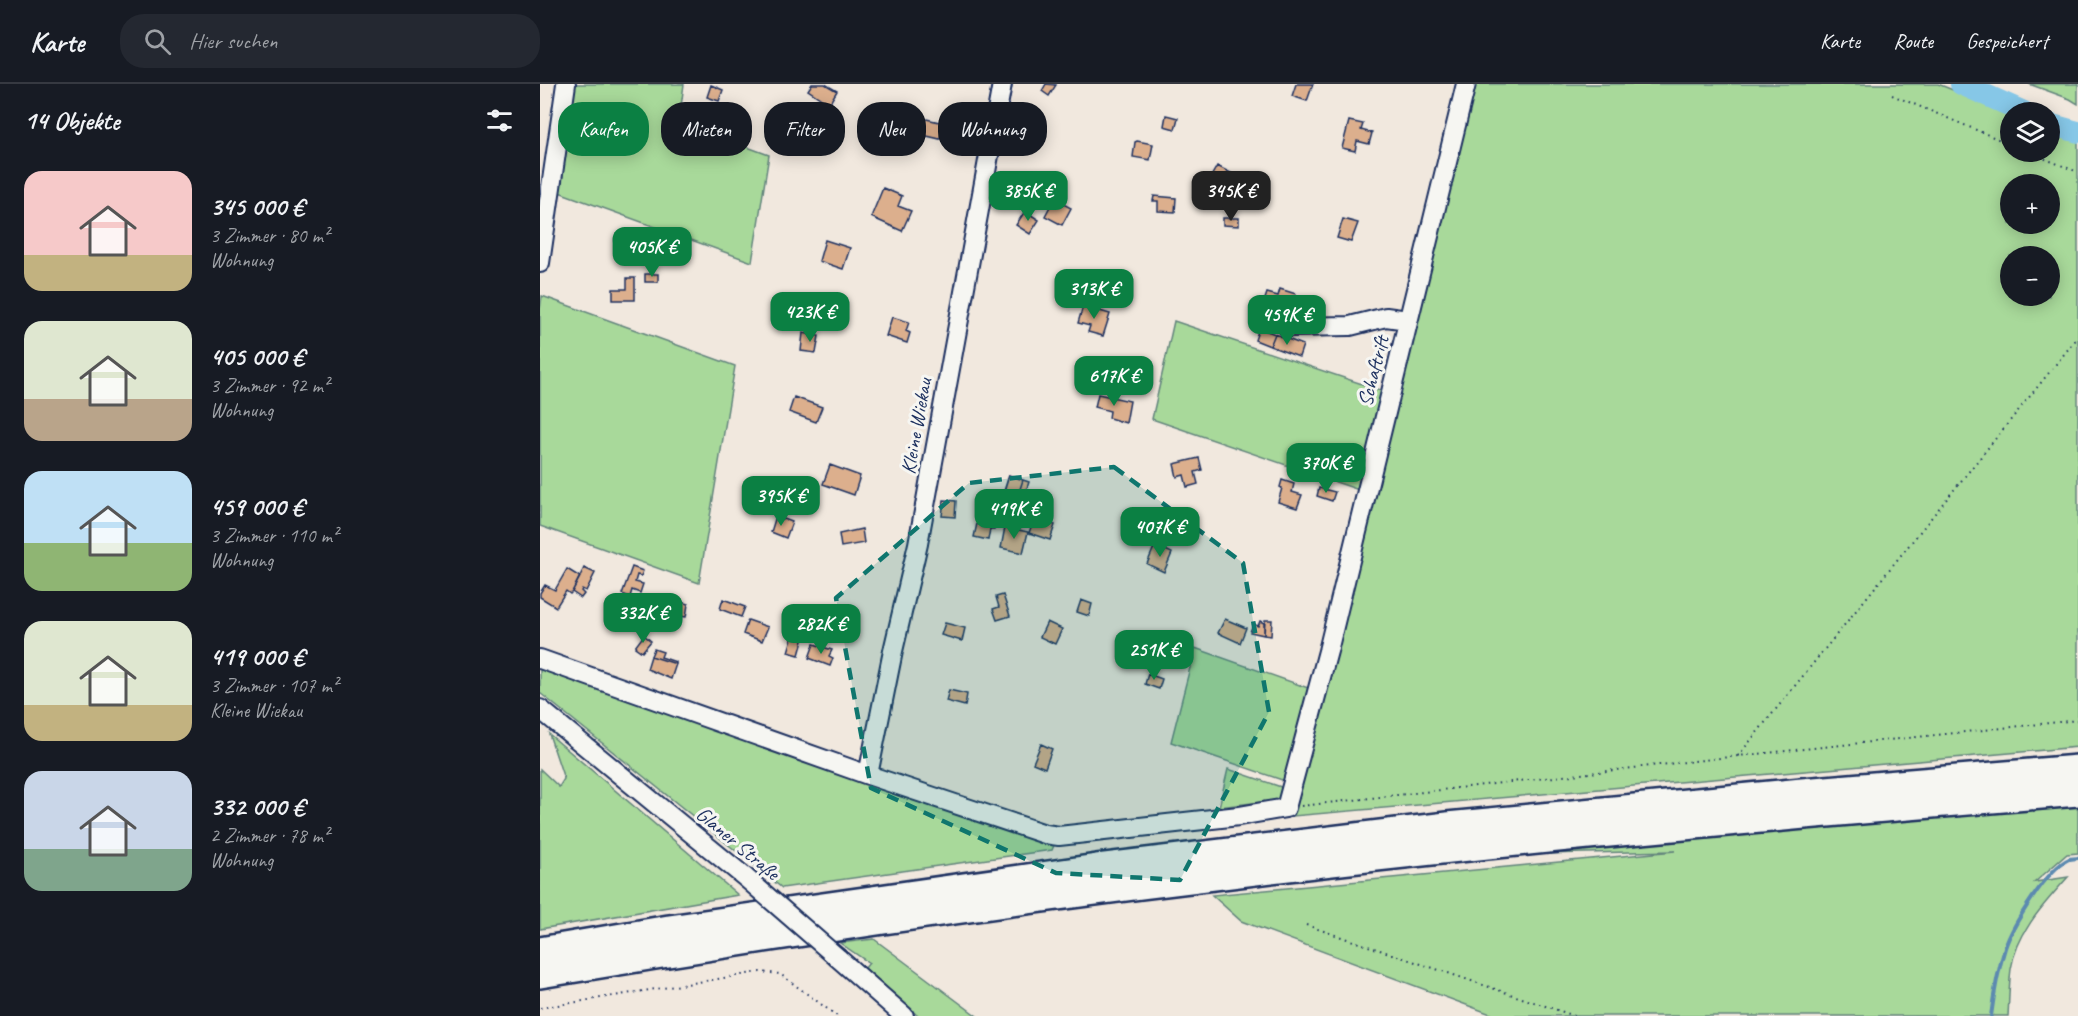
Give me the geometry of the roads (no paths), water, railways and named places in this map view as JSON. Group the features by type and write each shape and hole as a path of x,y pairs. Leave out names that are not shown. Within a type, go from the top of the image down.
{"highway":[{"path":"540,951 669,929 1097,868 1447,826 1802,792 2078,769"},
{"path":"540,974 672,951 1098,890 1437,850 1791,816 2078,792"}],"street":[{"path":"540,263 566,84"},
{"name":"Kleine Wiekau","path":"868,775 918,544 1002,84"},
{"name":"Schaftrift","path":"868,775 1046,834 1059,836 1239,816 1286,808 1329,651 1466,84"},
{"path":"1288,327 1350,326 1386,316 1408,320"},
{"path":"540,659 868,775"},
{"name":"Glaner Straße","path":"540,709 746,878 904,1016"}],"waterway":[{"path":"1961,84 2002,102"},
{"path":"2060,127 2078,132"},
{"path":"1991,1016 2003,956 2015,926 2041,885 2051,874 2069,859 2078,858"}]}
